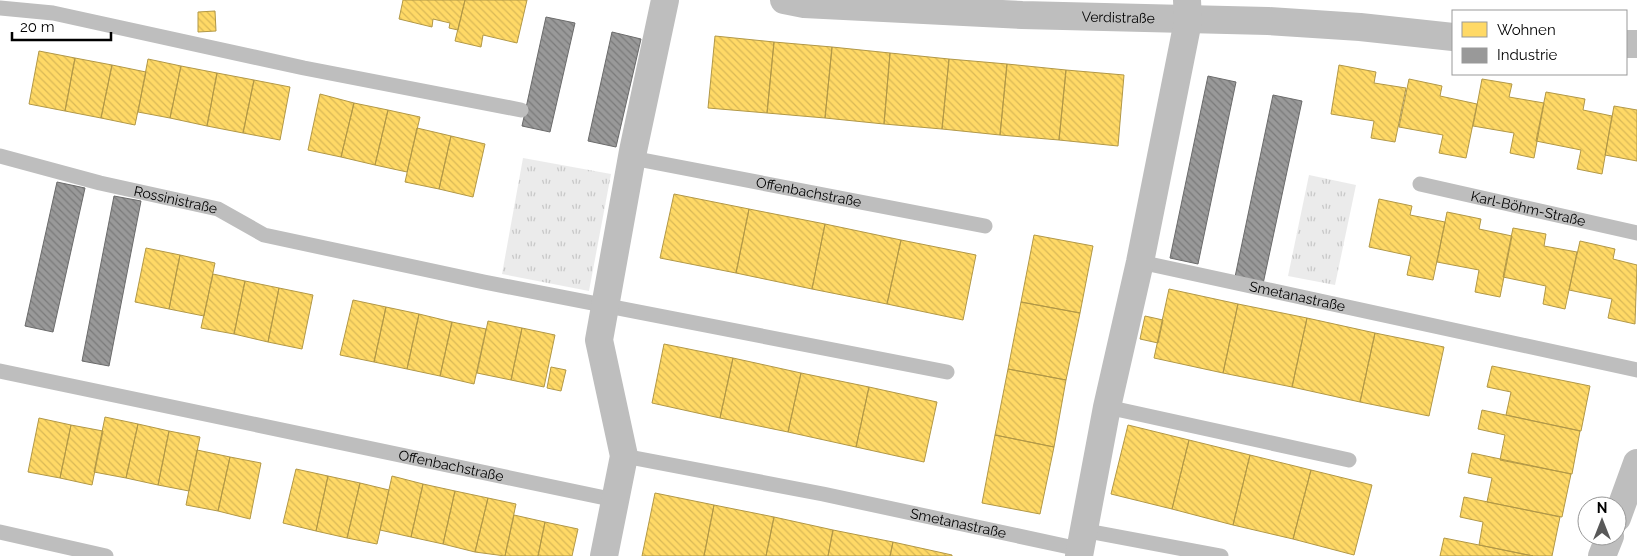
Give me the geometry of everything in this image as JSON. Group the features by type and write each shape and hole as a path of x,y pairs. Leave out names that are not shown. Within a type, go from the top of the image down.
{"street":[{"path":"604,556 624,456 599,340 632,158 664,0"},
{"name":"Verdistraße","path":"784,0 804,4 1188,10 1452,37"},
{"path":"1080,545 1107,407 1140,262 1188,10"},
{"path":"1627,505 1637,464"}],"lane":[{"path":"0,8 53,13 304,68 521,110"},
{"name":"Rossinistraße","path":"0,156 100,184 218,209 264,235 484,282 604,305"},
{"name":"Offenbachstraße","path":"632,158 985,226"},
{"name":"Karl-Böhm-Straße","path":"1420,184 1637,233"},
{"name":"Smetanastraße","path":"1140,262 1637,370"},
{"path":"604,305 947,372"},
{"name":"Offenbachstraße","path":"0,370 615,500"},
{"path":"1107,407 1349,460"},
{"name":"Smetanastraße","path":"624,456 1080,545 1221,556"},
{"path":"0,532 106,556"}],"green space":[{"path":"523,158 611,174 589,291 502,274"},
{"path":"1309,175 1356,185 1335,285 1288,276"}],"building: Wohnen":[{"path":"403,0 465,0 458,30 449,28 450,23 433,19 432,27 399,19"},
{"path":"465,0 527,0 517,43 483,35 481,47 455,41"},
{"path":"215,11 216,31 198,32 198,12"},
{"path":"715,36 774,42 767,113 708,108"},
{"path":"774,42 832,47 825,118 767,113"},
{"path":"832,47 890,53 884,124 825,118"},
{"path":"39,51 75,58 65,111 29,104"},
{"path":"890,53 949,59 942,129 884,124"},
{"path":"75,58 112,65 101,118 65,111"},
{"path":"148,59 181,66 170,118 138,112"},
{"path":"949,59 1007,64 1000,135 942,129"},
{"path":"1007,64 1066,70 1059,140 1000,135"},
{"path":"112,65 146,72 135,125 101,118"},
{"path":"1339,65 1376,72 1374,83 1406,88 1395,142 1371,138 1374,121 1331,114"},
{"path":"181,66 217,73 207,126 170,118"},
{"path":"1066,70 1124,75 1118,146 1059,140"},
{"path":"217,73 254,80 243,133 207,126"},
{"path":"1409,79 1442,86 1440,96 1477,104 1466,158 1439,153 1443,135 1399,127"},
{"path":"1482,79 1512,84 1509,97 1544,103 1534,158 1510,153 1514,133 1473,126"},
{"path":"254,80 290,87 280,140 243,133"},
{"path":"1546,92 1585,99 1583,110 1612,116 1602,174 1577,169 1581,150 1536,141"},
{"path":"320,94 354,103 341,157 308,150"},
{"path":"354,103 388,110 375,165 341,157"},
{"path":"1614,106 1637,110 1637,161 1605,155"},
{"path":"388,110 420,117 407,172 375,165"},
{"path":"417,128 451,136 439,189 405,182"},
{"path":"451,136 485,144 473,197 439,189"},
{"path":"674,194 749,209 736,273 660,258"},
{"path":"1379,199 1412,206 1410,215 1445,222 1433,280 1407,275 1411,256 1369,247"},
{"path":"749,209 825,224 812,289 736,273"},
{"path":"1447,212 1481,219 1479,229 1512,236 1500,297 1475,292 1479,270 1437,262"},
{"path":"825,224 901,240 887,304 812,289"},
{"path":"1513,228 1546,234 1544,246 1577,252 1565,309 1543,304 1546,286 1503,277"},
{"path":"1034,235 1093,246 1080,313 1021,302"},
{"path":"901,240 976,255 963,320 887,304"},
{"path":"1580,241 1615,249 1613,259 1637,265 1635,324 1608,318 1612,299 1569,290"},
{"path":"146,248 180,255 169,309 135,302"},
{"path":"180,255 215,263 204,316 169,309"},
{"path":"213,274 245,281 234,334 201,328"},
{"path":"245,281 279,288 268,342 234,334"},
{"path":"279,288 313,295 302,349 268,342"},
{"path":"1169,289 1238,304 1223,373 1154,358"},
{"path":"353,300 386,307 374,362 340,355"},
{"path":"1021,302 1080,313 1066,380 1008,369"},
{"path":"1238,304 1307,318 1292,387 1223,373"},
{"path":"386,307 419,314 407,369 374,362"},
{"path":"419,314 452,322 440,376 407,369"},
{"path":"1145,316 1163,320 1158,343 1140,339"},
{"path":"1307,318 1375,333 1360,402 1292,387"},
{"path":"488,321 522,328 511,380 477,373"},
{"path":"452,322 486,329 474,384 440,376"},
{"path":"522,328 555,335 544,387 511,380"},
{"path":"1375,333 1444,347 1429,416 1360,402"},
{"path":"664,344 733,358 720,418 652,403"},
{"path":"733,358 801,373 788,432 720,418"},
{"path":"1492,366 1590,386 1581,431 1506,415 1511,392 1487,387"},
{"path":"551,367 566,370 561,391 547,388"},
{"path":"1008,369 1066,380 1054,447 995,435"},
{"path":"801,373 869,387 856,447 788,432"},
{"path":"869,387 937,402 924,462 856,447"},
{"path":"1482,410 1580,431 1572,474 1500,460 1505,435 1478,429"},
{"path":"105,417 138,424 126,478 94,472"},
{"path":"39,418 71,425 60,478 28,472"},
{"path":"138,424 169,431 158,485 126,478"},
{"path":"71,425 103,431 92,485 60,478"},
{"path":"1128,425 1189,440 1172,509 1111,494"},
{"path":"169,431 200,437 189,491 158,485"},
{"path":"995,435 1054,447 1040,514 982,503"},
{"path":"1189,440 1250,455 1233,525 1172,509"},
{"path":"197,450 230,457 218,511 186,505"},
{"path":"1472,453 1571,474 1562,517 1487,502 1492,478 1468,473"},
{"path":"1250,455 1311,470 1293,539 1233,525"},
{"path":"230,457 261,463 250,519 218,511"},
{"path":"296,469 328,476 316,531 283,523"},
{"path":"1311,470 1372,485 1354,555 1293,539"},
{"path":"328,476 360,483 347,538 316,531"},
{"path":"392,476 423,484 411,537 380,530"},
{"path":"360,483 389,490 377,544 347,538"},
{"path":"423,484 455,491 443,544 411,537"},
{"path":"455,491 488,498 475,552 443,544"},
{"path":"655,493 714,505 704,556 642,556"},
{"path":"1464,497 1560,517 1552,556 1533,556 1479,545 1483,522 1460,517"},
{"path":"488,498 516,504 505,556 475,552"},
{"path":"714,505 774,517 766,556 704,556"},
{"path":"514,515 545,522 538,556 505,556"},
{"path":"774,517 833,530 828,556 766,556"},
{"path":"545,522 578,529 572,556 538,556"},
{"path":"833,530 893,542 890,556 828,556"},
{"path":"1444,538 1479,545 1533,556 1440,556"},
{"path":"893,542 952,555 952,556 890,556"}],"building: Industrie":[{"path":"546,17 575,23 550,132 522,126"},
{"path":"612,32 641,39 616,147 588,141"},
{"path":"1208,76 1236,82 1198,264 1170,258"},
{"path":"1273,95 1302,101 1263,284 1235,277"},
{"path":"57,182 85,188 53,332 25,326"},
{"path":"114,196 141,201 109,366 82,361"}]}
